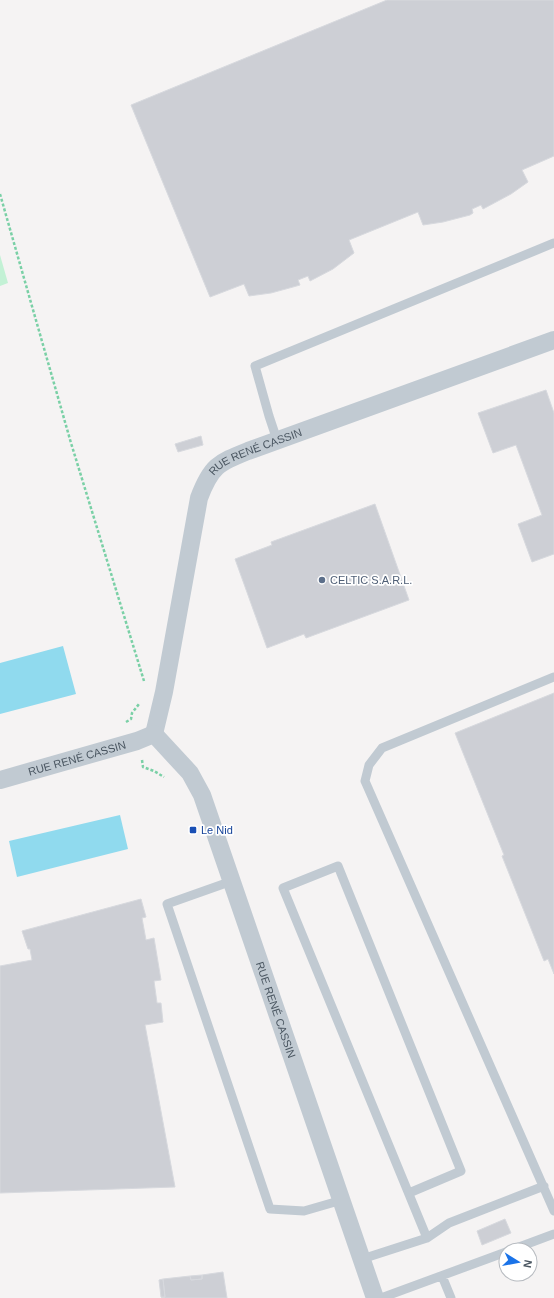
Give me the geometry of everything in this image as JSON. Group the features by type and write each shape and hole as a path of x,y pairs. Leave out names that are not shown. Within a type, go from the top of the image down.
{"street":[{"name":"RUE RENÉ CASSIN","path":"154,734 164,692 199,498 205,482 213,470 224,461 277,440 554,340"},
{"name":"RUE RENÉ CASSIN","path":"0,780 137,741 154,734"},
{"name":"RUE RENÉ CASSIN","path":"154,734 190,772 202,795 375,1298"}],"lane":[{"path":"277,440 255,366 554,242"},
{"path":"554,677 382,748 369,765 365,781 554,1211"},
{"path":"409,1193 461,1171 338,866 283,888 427,1238"},
{"path":"232,881 167,904 270,1208 304,1211 342,1200"},
{"path":"362,1259 427,1238 449,1223 544,1186"},
{"path":"533,1242 554,1234"},
{"path":"381,1298 498,1255"},
{"path":"442,1276 451,1298"}],"path":[{"path":"0,194 74,450 144,682"},
{"path":"127,743 122,724 131,719 132,713 141,702"}],"green space":[{"path":"0,255 8,283 0,286"}],"water":[{"path":"63,646 76,694 0,714 0,663"},
{"path":"120,815 128,849 17,877 9,841"}],"building":[{"path":"387,0 554,0 554,156 522,170 528,182 511,194 483,209 481,205 472,209 473,213 470,215 443,222 423,225 418,212 349,240 354,253 333,269 310,281 308,276 298,280 300,285 271,293 249,296 244,284 210,297 131,105"},
{"path":"546,390 554,413 554,554 532,562 518,524 542,515 516,445 493,453 478,413"},
{"path":"201,436 203,445 178,452 175,444"},
{"name":"CELTIC S.A.R.L.","path":"375,504 409,600 306,638 304,634 267,648 235,559 272,545 271,542"},
{"path":"554,693 554,974 548,959 544,961 502,856 504,855 455,733"},
{"path":"141,899 146,917 142,918 146,940 154,938 161,980 154,981 157,1003 161,1003 163,1022 145,1025 175,1187 0,1193 0,966 32,960 30,949 28,949 22,931"},
{"path":"505,1219 511,1233 482,1245 477,1231"},
{"path":"223,1272 227,1298 161,1298 165,1297 163,1279 190,1276 191,1280 202,1279 202,1275"},
{"path":"202,1275 202,1279 191,1280 190,1276"},
{"path":"163,1279 165,1297 161,1297 159,1280"}],"place":[{"name":"CELTIC S.A.R.L.","path":"322,580"},
{"name":"Le Nid","path":"193,830"}]}
